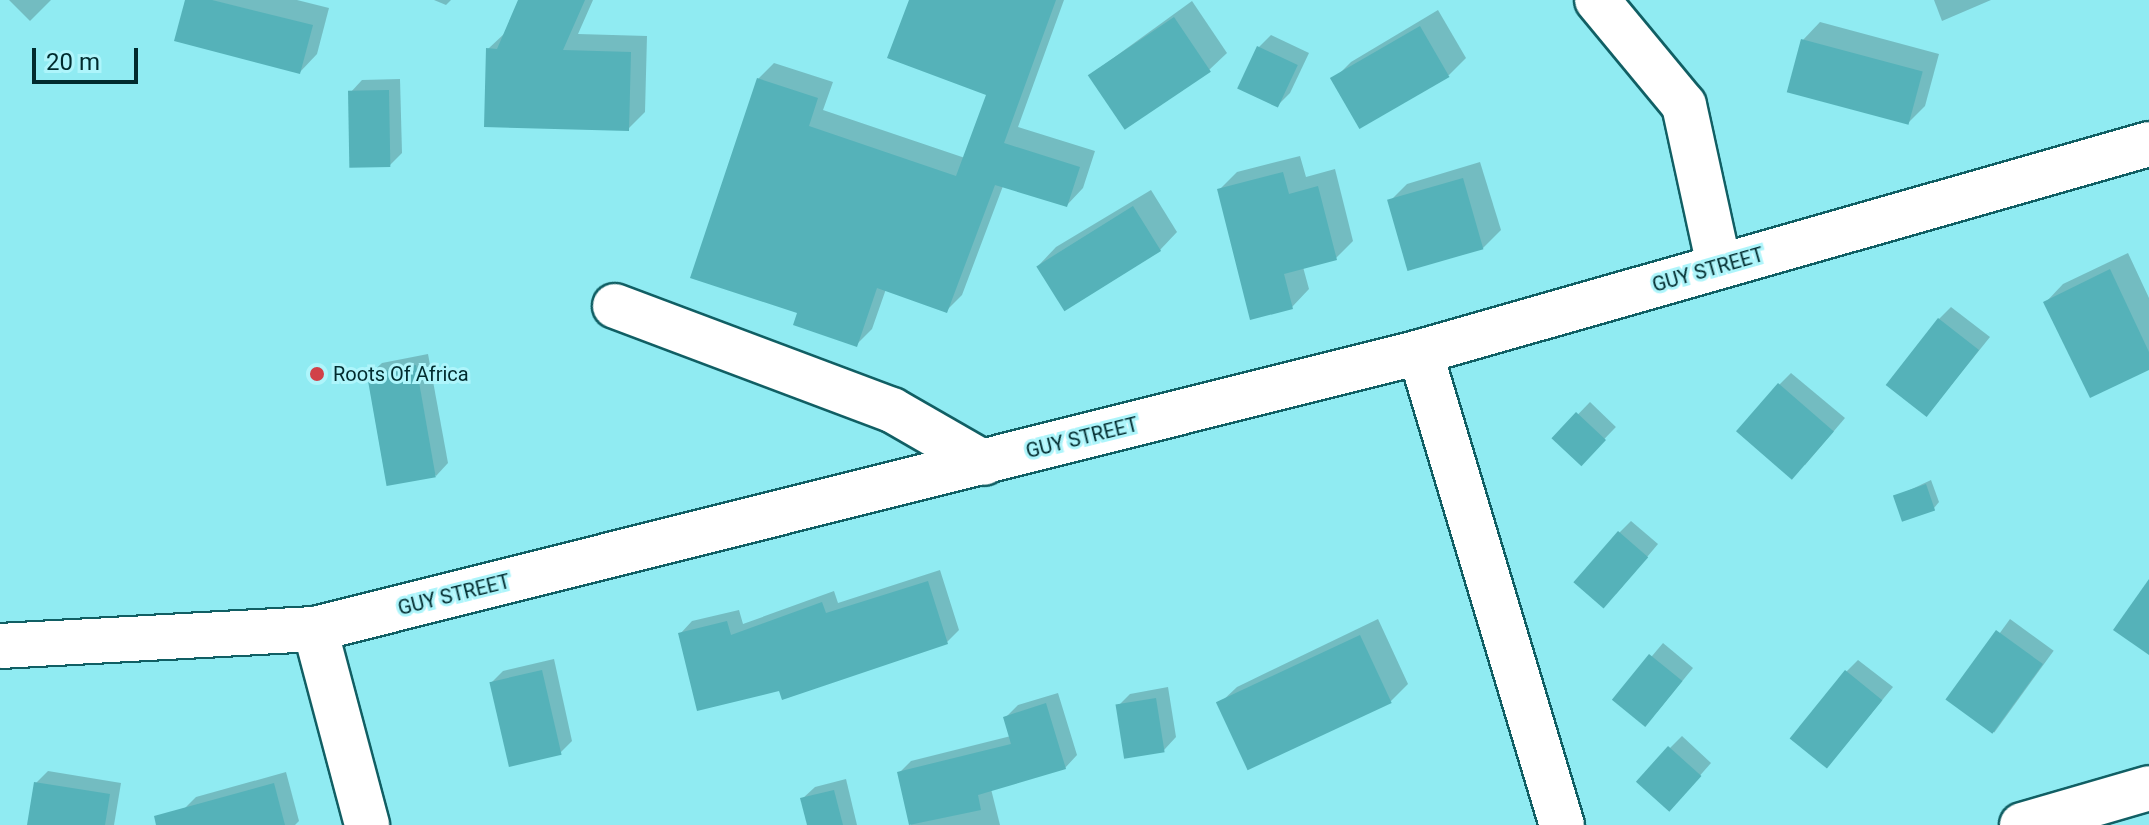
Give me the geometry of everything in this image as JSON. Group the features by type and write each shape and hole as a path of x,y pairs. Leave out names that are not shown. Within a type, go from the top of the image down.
{"street":[{"path":"1597,0 1684,105 1719,266"},
{"name":"GUY STREET","path":"0,646 315,629 1420,352 2149,144"},
{"path":"615,306 892,410 984,463"},
{"path":"1420,352 1562,825"},
{"path":"315,629 367,825"},
{"path":"2022,825 2097,814 2149,788"}],"building":[{"path":"185,0 212,0 313,25 300,74 174,41"},
{"path":"518,0 585,0 563,50 631,52 629,131 484,127 486,48 497,49"},
{"path":"909,0 1056,0 1004,143 1080,167 1067,207 995,185 947,313 877,288 857,347 793,325 797,313 690,278 757,78 818,98 809,126 956,176 986,95 887,58"},
{"path":"1174,17 1211,72 1125,130 1088,75"},
{"path":"1420,26 1450,77 1359,129 1330,78"},
{"path":"1801,39 1923,72 1908,125 1787,92"},
{"path":"1257,46 1298,65 1278,108 1237,89"},
{"path":"389,90 390,167 349,168 348,91"},
{"path":"1283,172 1289,194 1318,186 1337,260 1284,274 1293,309 1250,320 1217,189"},
{"path":"1463,178 1483,249 1407,271 1387,200"},
{"path":"1133,206 1161,251 1064,311 1036,266"},
{"path":"2110,269 2149,352 2149,370 2090,398 2043,302"},
{"path":"1938,318 1979,350 1927,417 1886,385"},
{"path":"416,365 436,477 387,486 367,374"},
{"path":"1778,383 1834,432 1792,480 1736,431"},
{"path":"1576,412 1606,440 1581,466 1551,438"},
{"path":"1926,484 1935,510 1902,522 1893,495"},
{"path":"1618,531 1648,557 1604,609 1573,582"},
{"path":"2149,579 2149,655 2113,630"},
{"path":"928,581 948,644 782,700 779,691 697,711 678,633 727,621 731,635 822,602 826,613"},
{"path":"1996,630 2043,664 1992,734 1945,700"},
{"path":"1360,635 1392,703 1248,770 1216,702"},
{"path":"1649,654 1682,681 1645,727 1612,700"},
{"path":"542,670 562,755 509,767 489,682"},
{"path":"1845,670 1882,700 1827,769 1790,738"},
{"path":"1156,698 1165,752 1124,759 1116,704"},
{"path":"1046,703 1066,769 978,795 981,810 909,825 897,772 1011,744 1003,717"},
{"path":"1668,746 1701,776 1669,812 1636,782"},
{"path":"34,782 110,794 105,825 27,825"},
{"path":"274,783 285,825 156,825 154,816"},
{"path":"834,790 843,825 807,825 800,798"}],"place":[{"name":"Roots Of Africa","path":"317,374"}]}
